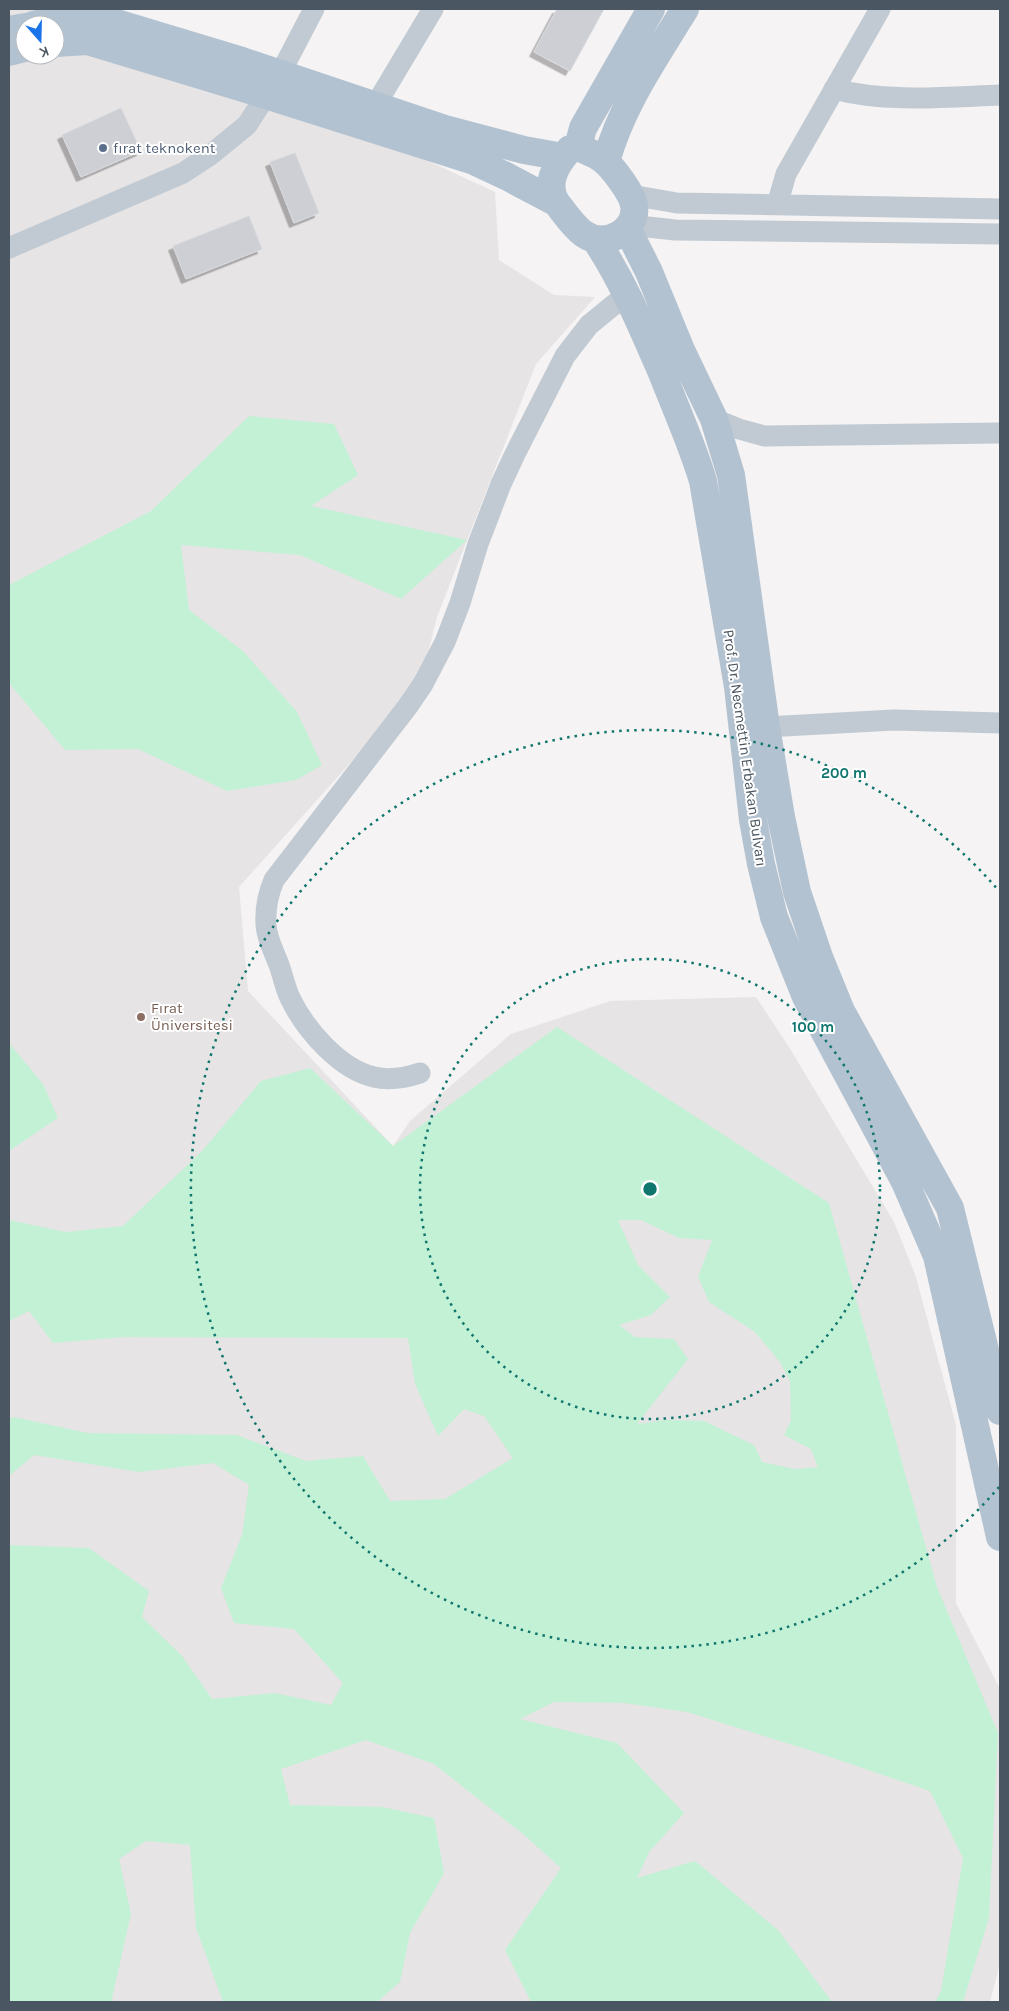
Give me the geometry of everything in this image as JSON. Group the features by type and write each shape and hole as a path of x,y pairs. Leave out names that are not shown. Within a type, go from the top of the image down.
{"main road":[{"path":"555,202 552,190 552,177 570,152 651,9"},
{"path":"606,162 614,134 630,98 685,9"},
{"path":"65,24 82,17 116,23 242,60 273,85 474,161 506,176 555,202 585,235 595,239 604,240 612,238 629,226 633,219 634,206 631,195 606,162 570,152 524,150 454,132 375,106 273,85"},
{"name":"Prof. Dr. Necmettin Erbakan Bulvarı","path":"629,226 650,272 681,350 714,419 731,475 766,727 781,817 797,892 819,957 841,1011 950,1208 1000,1410"},
{"name":"Prof. Dr. Necmettin Erbakan Bulvarı","path":"595,239 612,265 627,294 670,394 704,481 738,687 753,820 774,917 806,997 905,1182 937,1256 1000,1537"}],"street":[{"path":"9,248 183,173 209,156 247,125 273,85 314,9"},
{"path":"375,106 433,9"},
{"path":"777,205 786,174 880,9"},
{"path":"834,89 856,94 887,96 1000,95"},
{"path":"631,195 677,203 1000,209"},
{"path":"629,226 675,230 1000,234"},
{"path":"420,1073 398,1079 366,1075 334,1054 308,1027 290,997 268,939 266,912 270,890 274,880 423,684 453,623 478,544 501,484 514,454 561,364 574,342 588,325 627,294"},
{"path":"714,419 764,436 1000,433"},
{"path":"766,727 894,720 1000,723"}],"shaded area":[{"name":"Fırat Üniversitesi","path":"9,9 40,9 47,15 15,15 15,65 65,65 65,30 90,50 400,148 495,192 499,260 554,295 595,297 536,364 437,617 420,685 239,887 248,991 393,1146 410,1121 511,1034 610,1001 756,997 789,1047 894,1222 915,1274 956,1425 956,1603 1000,1689 1000,1963 990,2002 9,2002"}],"green space":[{"path":"249,416 334,424 358,475 311,506 467,540 401,599 300,555 181,545 189,610 243,651 297,712 322,765 296,780 227,791 138,749 65,750 9,683 9,585 151,511"},
{"path":"557,1027 829,1203 937,1587 998,1733 989,1918 963,2002 935,2002 941,1991 963,1858 930,1791 812,1751 687,1712 624,1703 554,1702 520,1719 617,1743 684,1813 649,1852 637,1878 695,1861 778,1930 832,2002 531,2002 505,1950 561,1868 523,1834 434,1764 366,1740 281,1769 290,1805 382,1807 434,1818 444,1873 410,1933 400,1982 377,2002 223,2002 196,1928 190,1845 146,1841 119,1859 131,1914 112,1998 113,2002 9,2002 9,1545 89,1548 149,1591 142,1617 182,1656 212,1699 275,1693 331,1705 343,1683 294,1629 234,1623 221,1588 242,1535 249,1485 213,1463 139,1472 34,1455 9,1476 9,1419 14,1417 87,1433 237,1435 306,1461 363,1456 390,1501 445,1499 513,1458 484,1416 464,1409 438,1436 415,1384 408,1338 124,1337 53,1343 29,1311 9,1321 9,1220 66,1232 123,1226 203,1150 261,1081 310,1068 393,1146","holes":["618,1220 641,1220 679,1238 712,1240 698,1277 709,1302 755,1332 780,1362 790,1381 791,1420 784,1435 811,1449 818,1467 795,1469 762,1462 754,1445 704,1421 666,1420 637,1424 688,1359 674,1339 635,1337 619,1325 651,1315 670,1297 638,1265"]},
{"path":"9,1043 43,1084 58,1118 9,1151"}],"building":[{"path":"557,9 604,9 570,71 534,52"},
{"path":"121,108 141,151 81,177 62,135"},
{"path":"295,153 319,213 294,223 270,162"},
{"path":"249,216 262,249 186,279 173,246"}],"place":[{"name":"fırat teknokent","path":"103,148"},
{"name":"Fırat Üniversitesi","path":"141,1017"}]}
